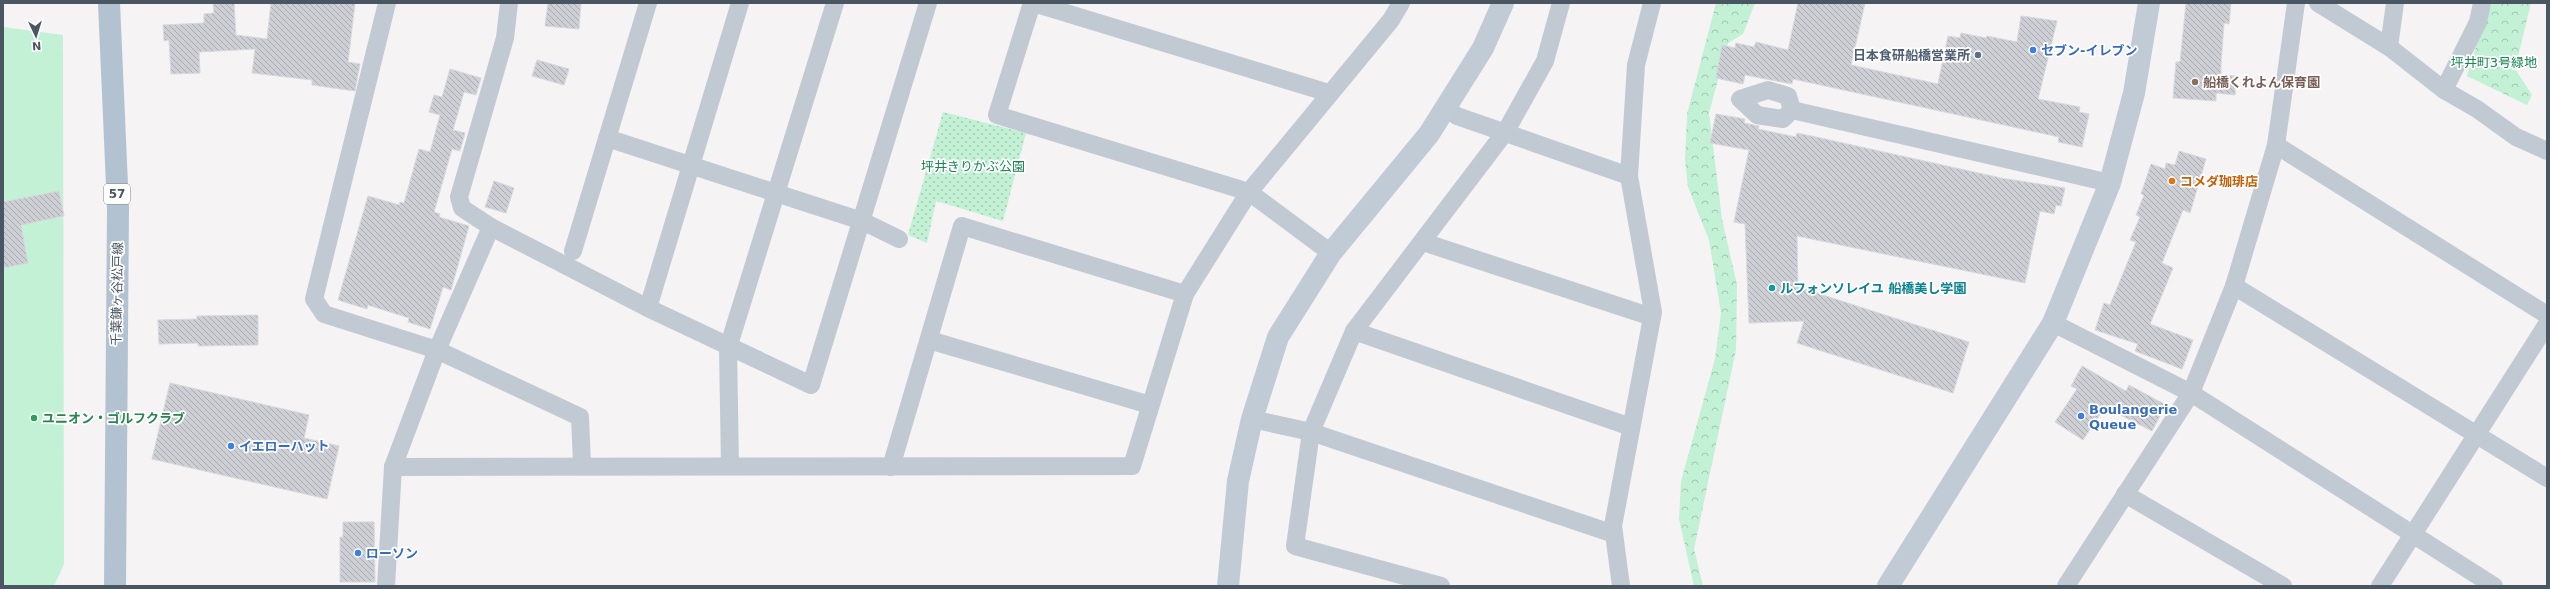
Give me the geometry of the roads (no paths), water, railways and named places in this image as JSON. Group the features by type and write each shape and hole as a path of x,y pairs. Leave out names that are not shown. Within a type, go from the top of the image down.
{"main road":[{"name":"千葉鎌ヶ谷松戸線","path":"109,3 118,208 115,586"}],"street":[{"path":"387,3 314,300 324,314 437,350 580,417 582,465"},
{"path":"508,3 505,38 459,197 462,208 491,227 648,308 728,348 811,385 928,3"},
{"path":"572,252 648,3"},
{"path":"648,308 740,3"},
{"path":"730,466 728,348 835,3"},
{"path":"1329,93 1032,3 997,115 1249,192 1331,253"},
{"path":"393,467 582,465 891,467 1132,466 1185,294 1249,192 1329,93 1391,20 1401,3"},
{"path":"1228,586 1238,481 1252,419 1278,337 1331,253 1429,134 1484,48 1503,3"},
{"path":"1440,586 1296,546 1311,432 1354,331 1506,132 1545,61 1561,3"},
{"path":"1621,586 1613,526 1653,312 1629,176 1636,65 1652,3"},
{"path":"1888,586 2053,323 2110,182 2134,93 2149,3"},
{"path":"2067,586 2190,393 2234,286 2276,145 2296,3"},
{"path":"2318,3 2389,47 2444,90 2476,109 2516,137 2547,151"},
{"path":"2389,47 2395,3"},
{"path":"2444,90 2478,22 2482,3"},
{"path":"1446,108 1457,116 1629,176"},
{"path":"1792,110 2110,182"},
{"path":"607,138 862,221 899,239"},
{"path":"2276,145 2547,315"},
{"path":"891,467 962,226 1185,294"},
{"path":"386,586 393,467 437,350 491,227"},
{"path":"1423,242 1652,317"},
{"path":"2234,286 2547,478"},
{"path":"2053,323 2190,393 2494,586"},
{"path":"2380,586 2547,324"},
{"path":"1354,331 1632,427"},
{"path":"929,340 1150,405"},
{"path":"1252,419 1311,432 1614,534"},
{"path":"2125,494 2283,586"}],"place":[{"name":"セブン-イレブン","path":"2033,50"},
{"name":"日本食研船橋営業所","path":"1978,55"},
{"name":"船橋くれよん保育園","path":"2195,82"},
{"name":"コメダ珈琲店","path":"2172,181"},
{"name":"ルフォンソレイユ 船橋美し学園","path":"1772,288"},
{"name":"Boulangerie Queue","path":"2081,416"},
{"name":"ユニオン・ゴルフクラブ","path":"34,418"},
{"name":"イエローハット","path":"231,446"},
{"name":"ローソン","path":"358,553"}],"park label":[{"name":"坪井町3号緑地","path":"2494,62"},
{"name":"坪井きりかぶ公園","path":"973,166"}]}
